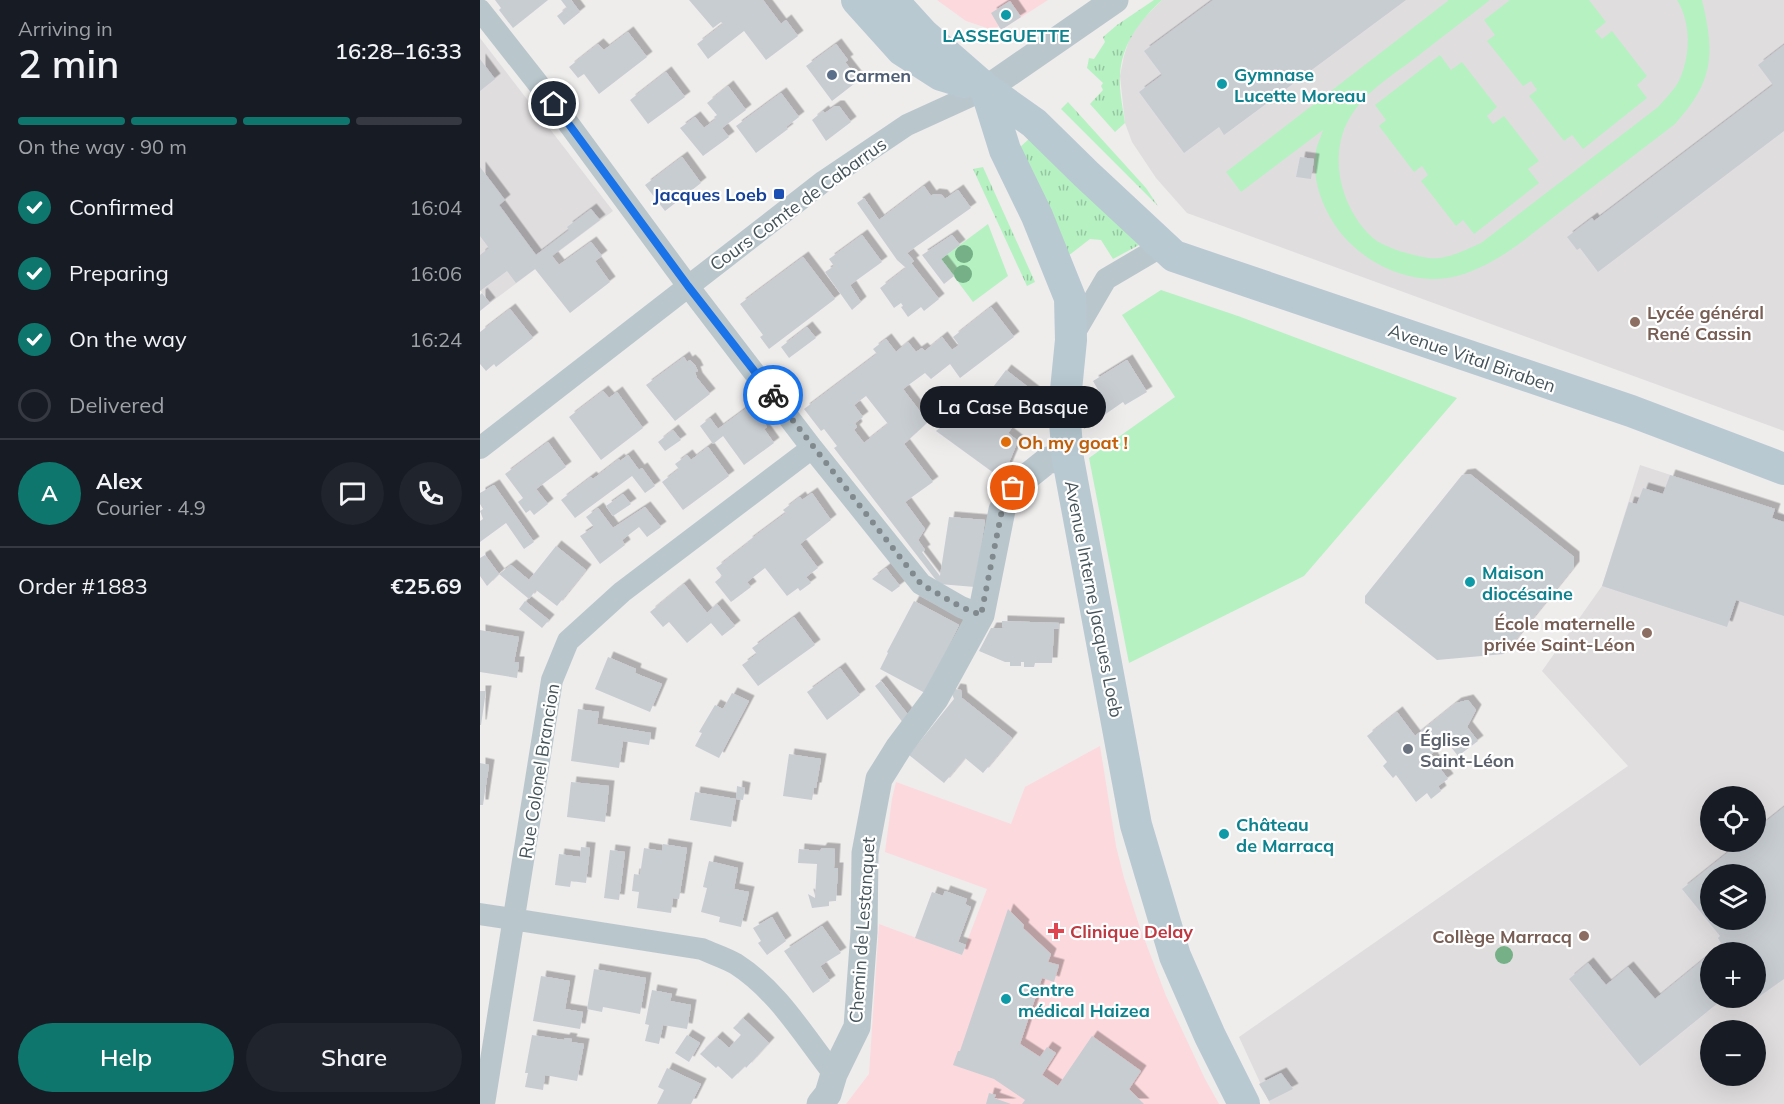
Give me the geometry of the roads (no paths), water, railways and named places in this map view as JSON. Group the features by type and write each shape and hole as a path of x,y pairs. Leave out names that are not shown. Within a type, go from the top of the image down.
{"main road":[{"path":"857,0 902,50 941,75 986,89"},
{"path":"892,0 923,34 986,89"},
{"name":"Avenue Vital Biraben","path":"986,89 1034,123 1174,256 1631,411 1784,469"},
{"name":"Avenue Interne Jacques Loeb","path":"986,89 1005,150 1037,216 1070,298 1071,340 1064,410 1068,459 1136,825 1174,956 1244,1104"}],"street":[{"path":"986,89 1115,0"},
{"path":"480,10 554,104 688,286 812,448 921,584 961,607 981,615"},
{"name":"Cours Comte de Cabarrus","path":"480,448 824,181 907,125 986,89"},
{"path":"1071,340 1106,279 1162,246"},
{"name":"Rue Colonel Brancion","path":"484,1104 552,680 568,641 622,592 812,448"},
{"name":"Chemin de Lestanquet","path":"820,1104 828,1094 834,1074 857,1028 864,932 865,853 879,779 899,747 935,699 981,615 1002,510 1013,488 1048,460 1068,459"},
{"path":"480,914 702,949 735,963 756,979 784,1008 834,1074"}],"place":[{"name":"LASSEGUETTE","path":"1006,15"},
{"name":"Carmen","path":"832,75"},
{"name":"Gymnase Lucette Moreau","path":"1222,84"},
{"name":"Jacques Loeb","path":"779,194"},
{"name":"Lycée général René Cassin","path":"1635,322"},
{"name":"Oh my goat !","path":"1006,442"},
{"name":"La Case Basque","path":"1013,488"},
{"name":"Maison diocésaine","path":"1470,582"},
{"name":"École maternelle privée Saint-Léon","path":"1647,633"},
{"name":"Église Saint-Léon","path":"1408,749"},
{"name":"Château de Marracq","path":"1224,834"},
{"name":"Clinique Delay","path":"1056,931"},
{"name":"Collège Marracq","path":"1584,936"},
{"name":"Centre médical Haizea","path":"1006,999"}]}
